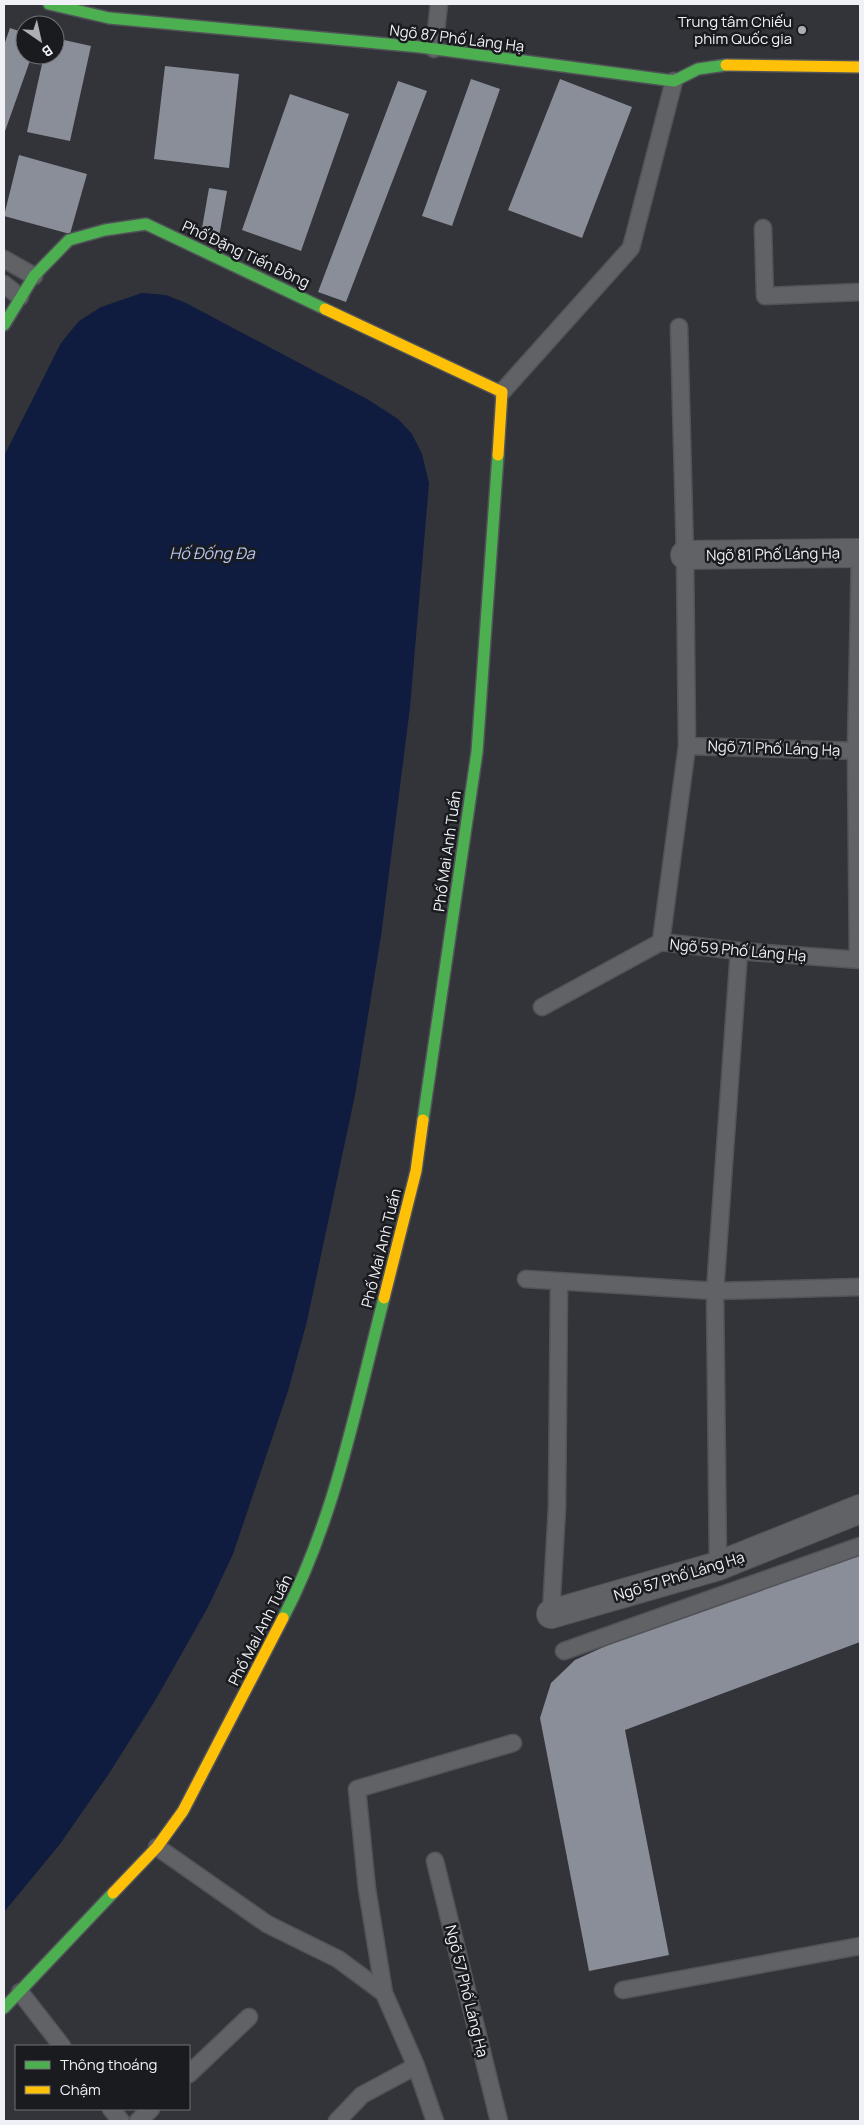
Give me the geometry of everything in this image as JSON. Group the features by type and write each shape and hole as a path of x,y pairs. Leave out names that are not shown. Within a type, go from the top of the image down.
{"street":[{"name":"Ngõ 87 Phố Láng Hạ","path":"49,4 109,18 434,49 674,82"},
{"path":"674,82 698,70 715,65 860,67"},
{"name":"Phố Đặng Tiến Đông","path":"4,325 34,276 68,240 104,230 146,224 502,392"},
{"name":"Phố Mai Anh Tuấn","path":"4,2008 157,1847 182,1811 299,1588 335,1489 416,1171 477,752 502,392"},
{"name":"Ngõ 81 Phố Láng Hạ","path":"685,555 860,553"},
{"name":"Ngõ 57 Phố Láng Hạ","path":"550,1614 718,1566 860,1509"}],"lane":[{"path":"434,49 439,4"},
{"path":"502,392 631,248 674,82"},
{"path":"763,228 765,296 860,292"},
{"path":"4,259 34,276"},
{"path":"4,284 20,297"},
{"path":"661,942 687,746 685,555 679,327"},
{"path":"859,960 858,751 860,553"},
{"name":"Ngõ 71 Phố Láng Hạ","path":"687,746 858,751"},
{"name":"Ngõ 59 Phố Láng Hạ","path":"542,1007 661,942 740,951 859,960"},
{"path":"718,1566 715,1291 740,951"},
{"path":"526,1279 559,1283 715,1291 860,1286"},
{"path":"550,1614 557,1507 559,1283"},
{"path":"564,1651 860,1546"},
{"path":"435,2121 416,2066 384,1993 367,1889 357,1789 513,1744"},
{"path":"157,1847 267,1924 338,1959 384,1993"},
{"name":"Ngõ 57 Phố Láng Hạ","path":"435,1860 499,2121"},
{"path":"623,1990 860,1946"},
{"path":"20,1992 61,2045"},
{"path":"190,2073 250,2017"},
{"path":"336,2121 362,2095 416,2066"},
{"path":"112,2110 120,2121"},
{"path":"138,2121 150,2110"}],"water":[{"name":"Hố Đống Đa","path":"142,293 166,295 186,303 367,399 398,419 412,434 422,454 429,483 410,707 381,936 355,1095 307,1321 288,1391 233,1554 208,1607 156,1699 110,1772 60,1844 4,1912 4,456 61,343 79,321 101,307"}],"building":[{"path":"10,28 15,30 15,65 28,65 4,134 4,45"},
{"path":"65,40 91,46 70,141 27,132 42,65 65,65"},
{"path":"165,66 239,74 229,168 154,159"},
{"path":"471,79 500,89 452,226 422,216"},
{"path":"560,79 632,107 582,238 508,210"},
{"path":"398,81 427,91 346,302 318,292"},
{"path":"290,94 349,114 301,251 242,230"},
{"path":"19,155 87,174 70,234 4,216"},
{"path":"209,188 227,191 219,237 201,234"},
{"path":"860,1551 860,1642 625,1730 669,1955 589,1971 540,1718 551,1683 575,1660 608,1645"}],"traffic: fast":[{"path":"49,4 109,18 420,47 674,81 698,69 726,65"},
{"path":"4,325 34,276 69,240 105,230 146,224 325,309"},
{"path":"423,1120 477,752 498,455"},
{"path":"283,1618 317,1541 330,1502 353,1421 384,1298"},
{"path":"4,2008 113,1893"}],"traffic: slow":[{"path":"726,65 860,67"},
{"path":"325,309 502,392 498,455"},
{"path":"384,1298 416,1171 423,1120"},
{"path":"113,1893 157,1847 183,1811 283,1618"}],"place":[{"name":"Trung tâm Chiếu phim Quốc gia","path":"802,30"}]}
